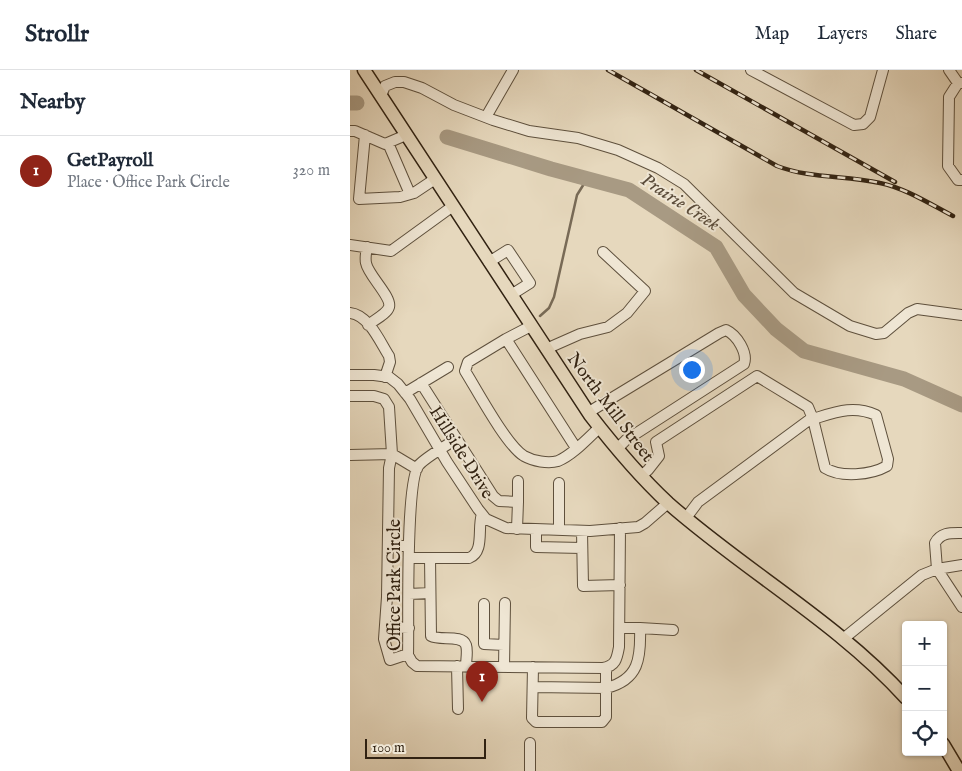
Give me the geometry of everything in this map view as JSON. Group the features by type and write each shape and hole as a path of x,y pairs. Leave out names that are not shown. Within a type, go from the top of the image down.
{"main road":[{"name":"North Mill Street","path":"364,70 531,326 616,449 668,503 843,639 882,672 902,694"},
{"path":"947,750 960,771"}],"street":[{"path":"486,117 513,70"},
{"path":"751,70 854,125 863,124 870,117 883,70"},
{"path":"949,70 960,83 949,98 948,166 958,180 962,180"},
{"path":"381,96 386,86 395,82 404,82 422,88 454,105 486,117 529,131 578,138 618,150 658,168 684,184 794,293 850,326 876,334 884,333 908,313 917,310 962,315"},
{"path":"350,131 355,131 385,144 406,135"},
{"path":"365,135 359,199 400,197 410,194 435,179"},
{"path":"388,143 410,194"},
{"path":"350,245 391,251 452,206"},
{"path":"367,247 365,262 370,274 388,299 390,306 368,324"},
{"path":"489,262 508,250 530,283 511,295"},
{"path":"546,348 580,334 608,327 627,313 646,291 603,252"},
{"path":"350,313 360,316 368,324 389,356 390,362 386,377 350,374"},
{"path":"531,326 468,362 464,371 510,443 524,456 539,461 557,461 576,448 600,427"},
{"path":"589,412 719,333 726,330 732,333 745,353 744,364 626,440 616,449"},
{"path":"506,339 576,448"},
{"path":"405,393 448,367"},
{"path":"641,476 659,456 656,442 757,376 808,407 813,419 825,468 832,472 851,474 879,470 887,466 888,459 876,415 864,410 844,410 813,419 809,420 698,502 686,518"},
{"name":"Hillside Drive","path":"386,377 398,384 405,393 482,514 486,519 506,528 582,531 638,527 646,523 668,503"},
{"path":"421,383 493,496 499,501 518,502"},
{"path":"350,396 381,397 387,402 392,454 389,468 384,639 390,660 408,654"},
{"path":"350,455 392,454 417,468 456,439"},
{"name":"Office Park Circle","path":"417,468 412,485 409,546 408,654 412,662 418,666 606,668"},
{"path":"517,529 518,481"},
{"path":"559,483 559,530"},
{"path":"409,558 469,558 475,556 478,550 479,523 482,514"},
{"path":"533,667 532,718 536,722 602,722 606,717 606,668 610,667 617,660 620,628 620,528"},
{"path":"536,530 536,547 582,548"},
{"path":"582,531 583,586 620,585"},
{"path":"962,533 945,534 936,540 937,569 962,607"},
{"path":"388,546 409,546"},
{"path":"430,558 431,636 439,639 460,639 466,645 458,709"},
{"path":"843,639 922,575 937,569 962,564"},
{"path":"409,594 430,593"},
{"path":"504,667 505,603"},
{"path":"484,604 484,644 504,645"},
{"path":"385,627 409,628"},
{"path":"620,628 673,630"},
{"path":"533,687 606,688 619,685 630,676 638,662 640,628"},
{"path":"530,743 530,771"}],"waterway":[{"name":"Prairie Creek","path":"350,103 357,103"},
{"name":"Prairie Creek","path":"447,137 551,169 629,190 716,247 744,295 776,329 804,351 904,379 962,405"},
{"path":"540,316 549,308 554,297 577,195 587,179"}],"railway":[{"path":"608,70 777,166 803,173 889,185 953,216"},
{"path":"696,70 895,182"}],"place":[{"name":"GetPayroll","path":"482,702"}]}
